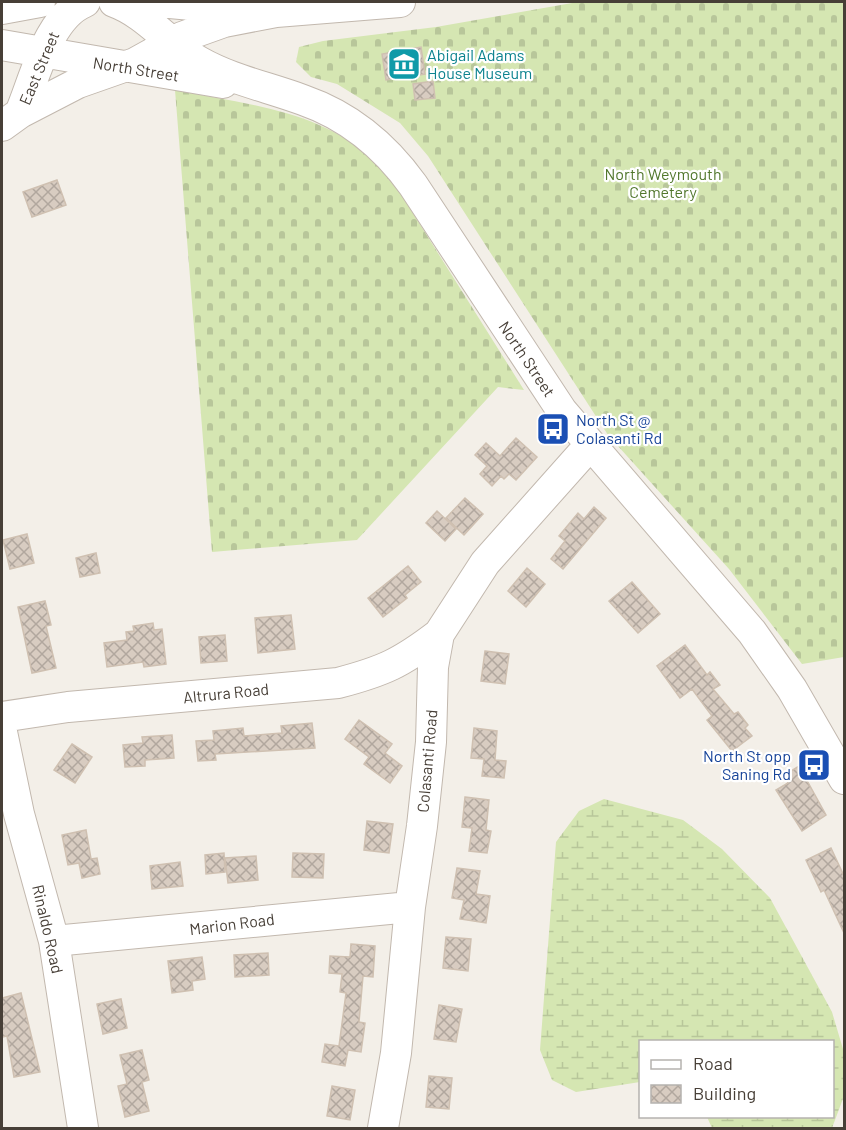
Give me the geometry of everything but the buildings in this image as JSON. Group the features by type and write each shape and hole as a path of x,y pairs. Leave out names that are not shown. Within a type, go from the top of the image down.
{"street":[{"path":"2,9 40,2"},
{"name":"East Street","path":"11,120 61,19 68,11 85,2"},
{"name":"North Street","path":"114,2 133,10 171,43 213,69 271,91"},
{"path":"159,2 276,12 400,2"},
{"name":"East Street","path":"11,120 93,77 126,67 171,43 224,22 276,12"},
{"name":"North Street","path":"2,45 271,91 301,99 341,117 366,134 388,154 414,185 531,366 590,445 752,632 792,689 844,779"},
{"name":"Colasanti Road","path":"383,1128 396,1053 410,907 431,742 433,667 438,634 485,563 590,445"},
{"name":"Altrura Road","path":"2,717 68,707 338,683 375,673 405,660 438,634"},
{"name":"Rinaldo Road","path":"2,732 19,814 54,941 83,1128"},
{"name":"Marion Road","path":"54,941 410,907"}],"green space":[{"name":"North Weymouth Cemetery","path":"578,2 844,2 844,657 802,664 729,569 608,435 428,156 400,123 337,84 311,77 296,62 299,47 323,41 436,27"},
{"path":"175,90 255,105 307,120 355,145 376,163 399,191 524,390 498,387 357,540 212,552"},
{"path":"604,799 683,820 722,849 770,898 832,1012 843,1049 844,1096 832,1128 712,1128 707,1118 834,1118 834,1040 639,1040 639,1082 576,1092 552,1080 540,1050 556,842 579,811"}],"place":[{"name":"Abigail Adams House Museum","path":"404,64"},
{"name":"North St @ Colasanti Rd","path":"553,429"},
{"name":"North St opp Saning Rd","path":"814,765"}]}
